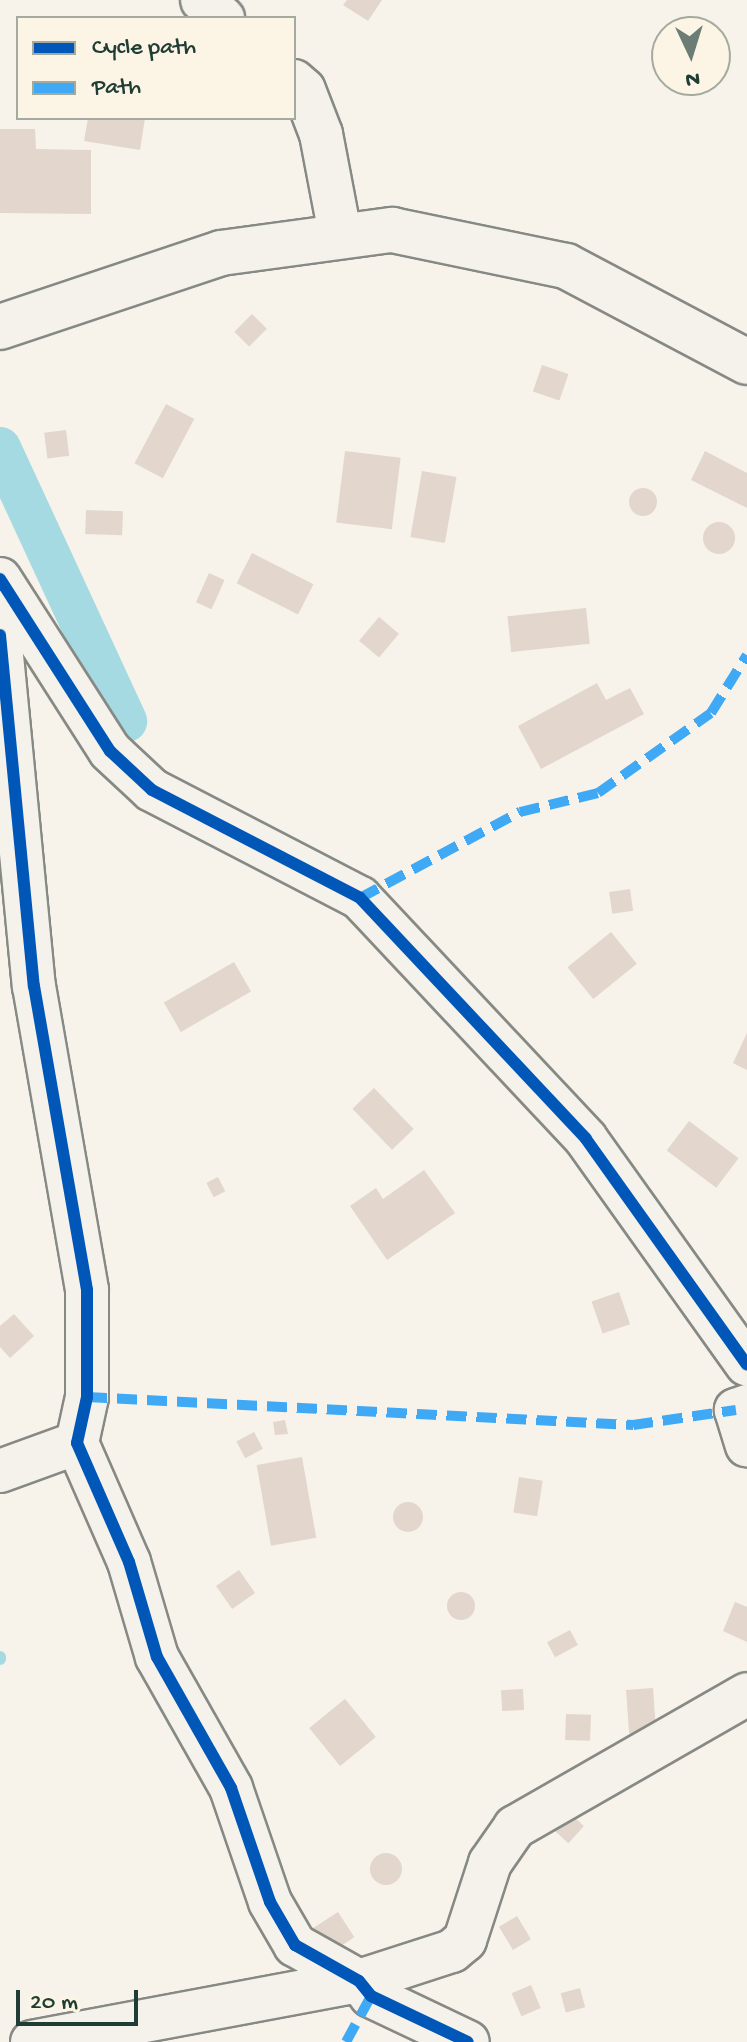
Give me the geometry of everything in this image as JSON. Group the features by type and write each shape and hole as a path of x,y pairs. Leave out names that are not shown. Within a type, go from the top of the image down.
{"street":[{"path":"202,0 221,16"},
{"path":"296,83 304,90 321,134 340,234"},
{"path":"0,327 221,253 340,234 392,230 566,266 747,362"},
{"path":"0,579 110,751 152,790 360,898 586,1139 747,1365"},
{"path":"0,635 34,986 87,1290 87,1397 38,1456 129,1562 157,1657 231,1788 270,1902 295,1945 359,1981 371,1996 468,2042"},
{"path":"747,1406 736,1410 747,1445"},
{"path":"32,2042 359,1981 452,1951 465,1940 490,1863 515,1827 747,1694"}],"building":[{"path":"347,0 382,0 368,21 343,5"},
{"path":"88,120 145,120 140,150 84,141"},
{"path":"0,129 35,129 36,149 91,150 91,214 0,213"},
{"path":"252,314 267,329 249,347 234,332"},
{"path":"542,365 568,374 559,401 533,391"},
{"path":"166,404 194,419 163,478 135,463"},
{"path":"66,430 69,456 47,458 44,433"},
{"path":"345,451 401,458 392,529 336,522"},
{"path":"705,451 747,473 747,508 691,480"},
{"path":"422,471 456,477 445,543 410,537"},
{"path":"643,488 653,492 657,502 653,512 643,516 633,512 629,502 633,492"},
{"path":"86,510 123,511 122,535 85,534"},
{"path":"719,522 730,527 735,538 730,549 719,554 708,549 703,538 708,527"},
{"path":"252,553 313,584 298,615 237,583"},
{"path":"209,573 225,580 212,609 196,602"},
{"path":"586,608 590,644 511,652 507,616"},
{"path":"379,617 399,634 379,657 359,641"},
{"path":"597,683 606,700 630,688 644,714 541,769 518,726"},
{"path":"630,889 633,911 612,914 609,892"},
{"path":"611,932 637,964 593,999 567,967"},
{"path":"234,962 251,991 181,1032 164,1002"},
{"path":"747,1033 747,1070 733,1063"},
{"path":"374,1088 414,1129 392,1150 352,1109"},
{"path":"689,1121 739,1158 716,1188 667,1151"},
{"path":"424,1170 455,1213 387,1260 350,1206 376,1188 383,1199"},
{"path":"218,1177 225,1191 214,1197 206,1183"},
{"path":"619,1292 630,1324 603,1334 592,1301"},
{"path":"14,1314 34,1336 10,1358 0,1347 0,1326"},
{"path":"285,1420 288,1434 275,1435 273,1422"},
{"path":"254,1432 263,1449 245,1458 236,1441"},
{"path":"302,1457 316,1538 271,1546 257,1465"},
{"path":"519,1477 543,1481 537,1516 513,1513"},
{"path":"408,1502 418,1507 423,1517 418,1527 408,1532 398,1527 393,1517 398,1507"},
{"path":"239,1570 255,1593 232,1609 216,1586"},
{"path":"461,1592 471,1596 475,1606 471,1616 461,1620 451,1616 447,1606 451,1596"},
{"path":"735,1602 747,1607 747,1642 723,1631"},
{"path":"570,1630 578,1645 555,1657 547,1642"},
{"path":"653,1688 656,1732 629,1734 626,1690"},
{"path":"523,1689 524,1710 502,1711 501,1690"},
{"path":"345,1699 376,1737 340,1766 309,1728"},
{"path":"566,1714 591,1715 590,1741 565,1740"},
{"path":"566,1810 584,1826 568,1843 551,1827"},
{"path":"386,1853 397,1858 402,1869 397,1880 386,1885 375,1880 370,1869 375,1858"},
{"path":"338,1912 354,1937 329,1953 313,1928"},
{"path":"517,1916 531,1939 513,1950 499,1927"},
{"path":"531,1985 541,2008 521,2016 512,1993"},
{"path":"580,1988 585,2007 566,2012 561,1993"}],"waterway":[{"path":"0,448 126,721"}],"marked path":[{"path":"360,898 520,812 598,793 711,713 747,655"},
{"path":"87,1397 633,1425 736,1410"},
{"path":"346,2042 371,1996"}],"cycle path":[{"path":"0,579 110,751 152,790 360,898 586,1139 747,1365"},
{"path":"0,635 34,986 87,1290 87,1397 77,1443 129,1562 157,1657 231,1788 270,1902 295,1945 359,1981 371,1996 468,2042"}]}
